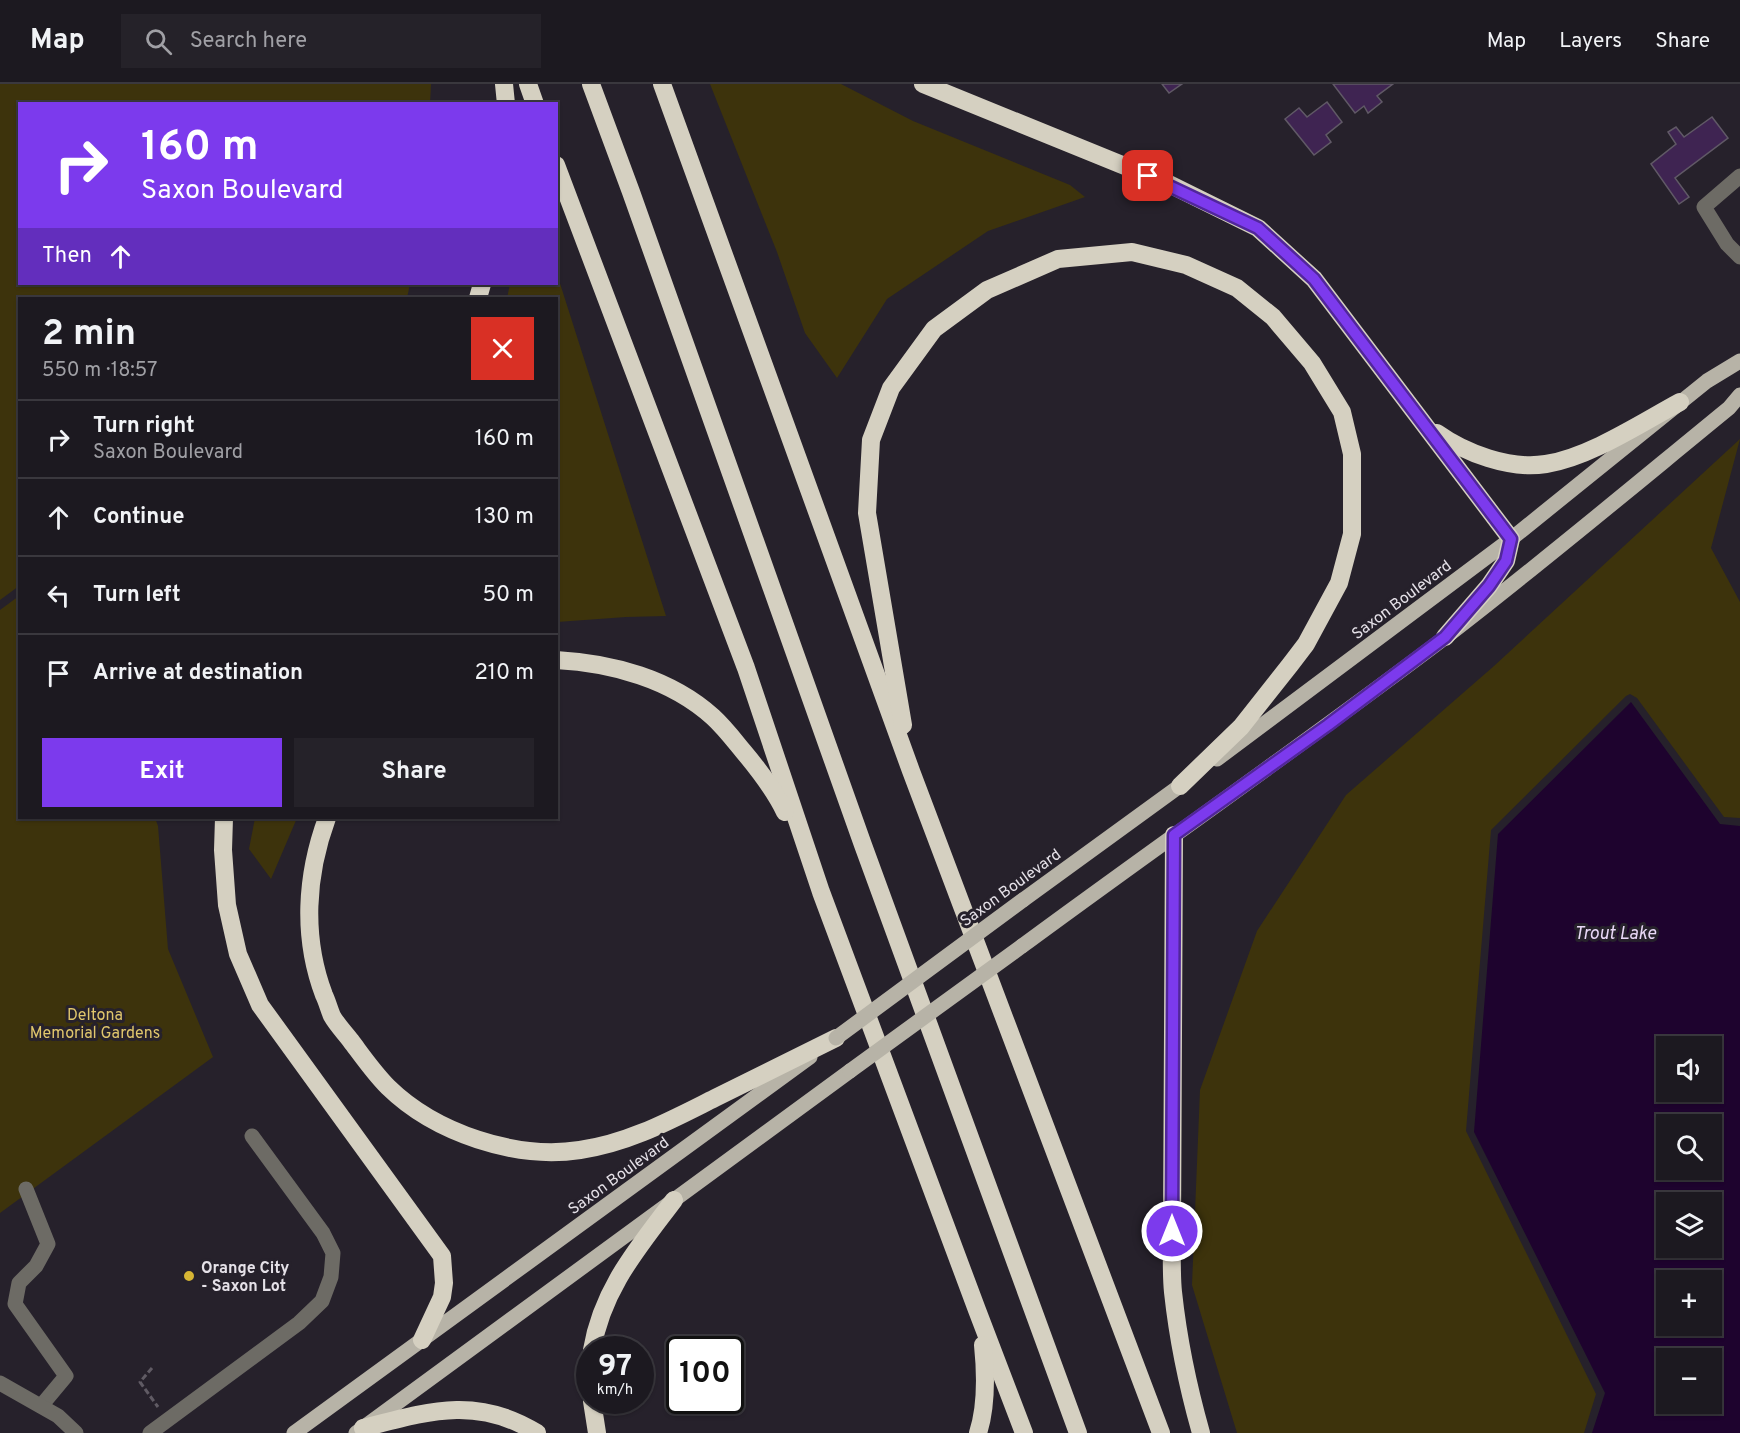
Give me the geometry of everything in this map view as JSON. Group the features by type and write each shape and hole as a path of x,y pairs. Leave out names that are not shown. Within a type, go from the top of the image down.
{"highway":[{"path":"504,84 506,102"},
{"path":"528,84 534,102"},
{"path":"591,84 863,845 1078,1433"},
{"path":"662,84 911,771 1161,1433"},
{"path":"923,84 1169,184 1258,228 1314,279 1511,539 1506,561 1489,586 1445,637"},
{"path":"558,170 746,668 820,892 1024,1433"},
{"path":"911,771 867,513 871,440 891,388 934,329 987,290 1058,259 1132,252 1186,265 1236,288 1273,317 1312,363 1342,412 1352,454 1352,534 1339,583 1306,644 1290,665 1241,727 1180,786"},
{"path":"1425,424 1455,446 1481,456 1518,464 1545,465 1583,453 1680,402"},
{"path":"558,660 587,662 640,676 688,698 714,717 778,797 820,892"},
{"path":"224,819 223,850 227,905 238,954 260,1005 442,1256 444,1283 442,1297 422,1340"},
{"path":"327,819 315,861 309,897 309,925 319,982 332,1015 368,1065 390,1088 420,1111 456,1131 499,1146 542,1153 612,1144 659,1126 836,1038"},
{"path":"1174,835 1173,1290 1185,1368 1201,1433"},
{"path":"595,1336 600,1314 626,1263 674,1200"},
{"path":"976,1310 986,1374 978,1433"},
{"path":"359,1430 428,1412 450,1409 478,1411 501,1416 521,1423 537,1433"},
{"path":"593,1414 597,1433"}],"main road":[{"name":"Saxon Boulevard","path":"294,1433 1180,786 1511,539 1707,381 1740,361"},
{"path":"359,1430 1328,725 1552,553 1729,408 1740,395"}],"street":[{"path":"1740,176 1704,207 1727,244 1740,257"},
{"path":"150,1433 299,1323 322,1301 332,1277 333,1252 323,1233 252,1136"},
{"path":"26,1189 48,1244 36,1266 19,1284 15,1304 66,1376 41,1406"},
{"path":"0,1383 58,1416 76,1433"}],"path":[{"path":"152,1368 140,1382 168,1420"}],"green space":[{"path":"0,84 431,84 430,102 18,102 18,285 410,285 407,297 18,297 18,587 0,600"},
{"path":"710,84 841,84 913,121 1070,185 1085,197 988,231 887,299 837,378 805,333 777,252"},
{"path":"558,277 666,616 558,622 558,297 507,297 510,285 558,285"},
{"path":"1740,439 1711,548 1740,602 1740,818 1724,817 1637,698 1630,694 1491,830 1466,1131 1596,1394 1584,1433 1237,1433 1192,1285 1200,1090 1257,931 1346,795 1494,666"},
{"name":"Deltona Memorial Gardens","path":"18,597 18,819 155,819 158,826 168,949 213,1057 0,1213 0,610"},
{"path":"255,819 297,819 271,879 249,849"}],"water":[{"name":"Trout Lake","path":"1631,702 1720,824 1740,826 1740,1433 1592,1433 1605,1393 1474,1132 1498,834"}],"building":[{"path":"1162,84 1182,84 1169,93"},
{"path":"1333,84 1393,84 1377,96 1382,102 1368,113 1364,106 1355,113"},
{"path":"1327,102 1342,122 1326,135 1331,142 1314,155 1285,119 1299,108 1307,117"},
{"path":"1712,117 1728,138 1675,178 1689,197 1679,204 1651,164 1676,144 1668,132 1676,127 1684,137"}],"place":[{"name":"Orange City - Saxon Lot","path":"189,1276"}],"route":[{"path":"1148,176 1258,228 1314,279 1511,539 1506,561 1489,586 1445,637 1328,725 1174,835 1172,1231"}]}
